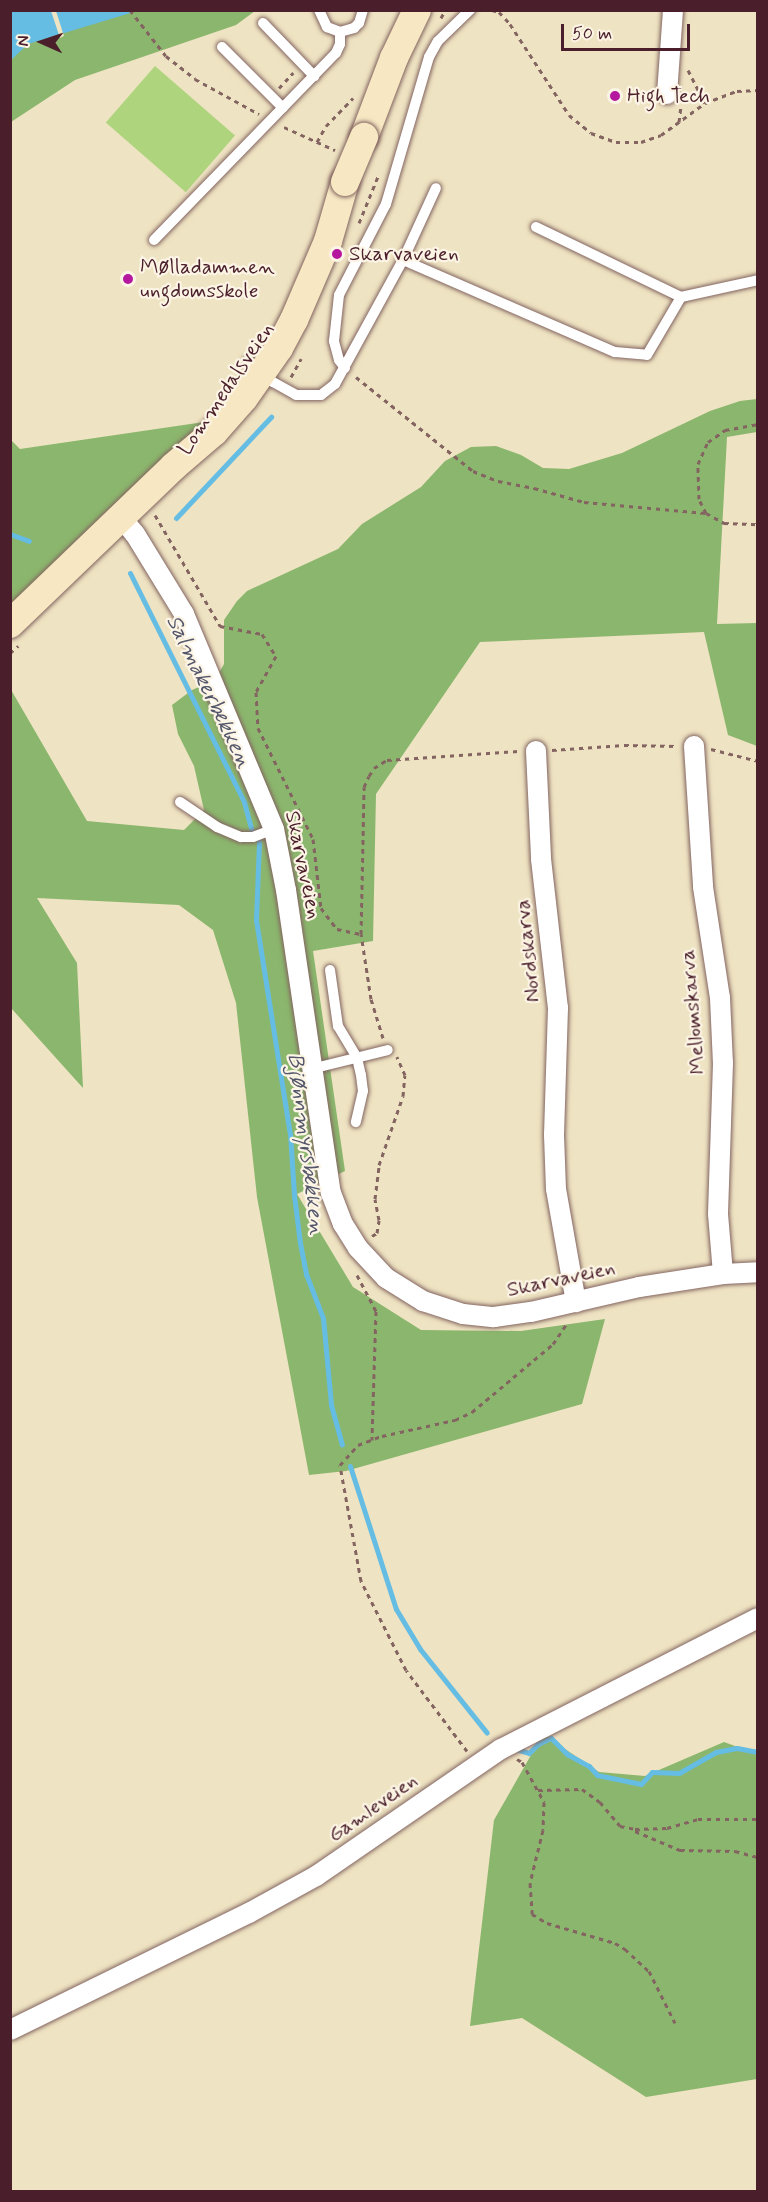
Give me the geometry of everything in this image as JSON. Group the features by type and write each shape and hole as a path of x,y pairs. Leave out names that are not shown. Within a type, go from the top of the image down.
{"main road":[{"name":"Lommedalsveien","path":"10,624 172,467 255,368 279,348 310,286 328,241 345,182 394,58 417,10"}],"street":[{"path":"667,94 673,10"},
{"name":"Skarvaveien","path":"120,518 146,551 184,614 274,828 286,890 331,1192 343,1224 358,1248 386,1278 423,1301 463,1314 494,1317 531,1312 639,1287 723,1274 758,1272"},
{"name":"Mellomskarva","path":"694,746 703,887 721,1020 723,1063 718,1214 723,1274"},
{"name":"Nordskarva","path":"536,751 541,860 558,1008 554,1135 556,1189 576,1302"},
{"name":"Gamleveien","path":"10,2030 249,1913 316,1876 501,1749 758,1618"}],"lane":[{"path":"319,10 327,27 340,32 354,28 362,17 363,10"},
{"path":"345,368 339,360 334,341 339,295 386,204 429,57 438,41 470,10"},
{"path":"263,23 314,76"},
{"path":"154,240 336,54 340,44 340,32"},
{"path":"222,47 283,108"},
{"path":"255,368 284,389 307,396 321,395 335,384 403,260 436,188"},
{"path":"536,227 681,297 758,280"},
{"path":"403,260 615,352 647,355 681,297"},
{"path":"180,802 217,827 241,837 253,837 274,828"},
{"path":"330,970 338,1026 357,1058 363,1091 356,1122"},
{"path":"311,1069 388,1050"}],"path":[{"path":"130,10 166,56 195,79 271,120 337,151"},
{"path":"492,10 499,12 510,24 569,115 591,133 616,142 641,142 661,135 705,103 737,91 758,90"},
{"path":"669,64 685,68 693,76 705,103"},
{"path":"317,142 326,126 354,97"},
{"path":"345,368 473,471 498,481 584,502 706,513 724,523 758,524"},
{"path":"706,513 699,499 698,464 708,442 725,430 758,423"},
{"path":"155,515 220,627 262,634 276,656 256,692 258,728 313,839 321,908 337,929 361,934"},
{"path":"372,1440 376,1311 348,1260 358,1248 377,1233 379,1220 375,1184 403,1096 405,1075 398,1058 388,1050 371,999 361,934 364,787 374,768 387,760 402,758 624,745 694,746 758,760"},
{"path":"477,1765 406,1670 361,1581 340,1465 358,1445 455,1420 472,1412 553,1344 565,1328 576,1302"},
{"path":"501,1749 522,1762 544,1802 543,1830 530,1883 532,1914 546,1923 615,1943 626,1949 650,1971 675,2023"},
{"path":"538,1790 582,1790 600,1802 620,1826 629,1828 654,1830 698,1819 720,1817 758,1819"},
{"path":"629,1828 680,1850 735,1851 758,1857"}],"green space":[{"path":"11,11 255,11 236,25 75,80 11,122"},
{"path":"155,66 235,136 186,192 106,123"},
{"path":"757,399 757,432 727,437 717,624 757,623 757,746 728,735 704,632 480,642 376,794 373,941 313,951 345,1171 297,1194 353,1287 421,1330 521,1331 605,1319 582,1404 346,1471 309,1475 257,1197 236,1003 213,930 179,905 37,898 77,963 83,1088 11,1008 10,688 87,821 184,830 204,810 194,766 178,734 172,705 192,690 215,680 224,664 224,620 247,591 338,549 362,524 421,487 445,461 471,447 496,446 521,455 543,468 569,469 622,453 710,411 740,401"},
{"path":"204,422 11,624 11,440 20,449"},
{"path":"543,1734 599,1772 645,1776 724,1742 757,1754 757,2079 646,2097 522,2018 470,2026 494,1820"}],"water":[{"path":"11,11 137,11 28,44 11,60"}],"pier":[{"path":"51,11 56,11 64,36 60,38"}],"waterway":[{"path":"176,518 271,417"},
{"name":"Salmakerbekken","path":"10,534 29,541"},
{"name":"Salmakerbekken","path":"130,573 244,802 251,829"},
{"name":"Bjønnmyrsbekken","path":"259,842 256,920 290,1134 300,1243 306,1274 323,1318 331,1405 342,1445"},
{"name":"Bjønnmyrsbekken","path":"350,1466 396,1609 420,1649 487,1733"},
{"name":"Bjønnmyrsbekken","path":"519,1750 529,1753 538,1744 551,1738 567,1754 589,1766 597,1775 641,1784 652,1772 679,1773 716,1752 737,1748 758,1752"}],"place":[{"name":"High Tech","path":"615,96"},
{"name":"Skarvaveien","path":"337,254"},
{"name":"Mølladammen ungdomsskole","path":"128,279"}]}
